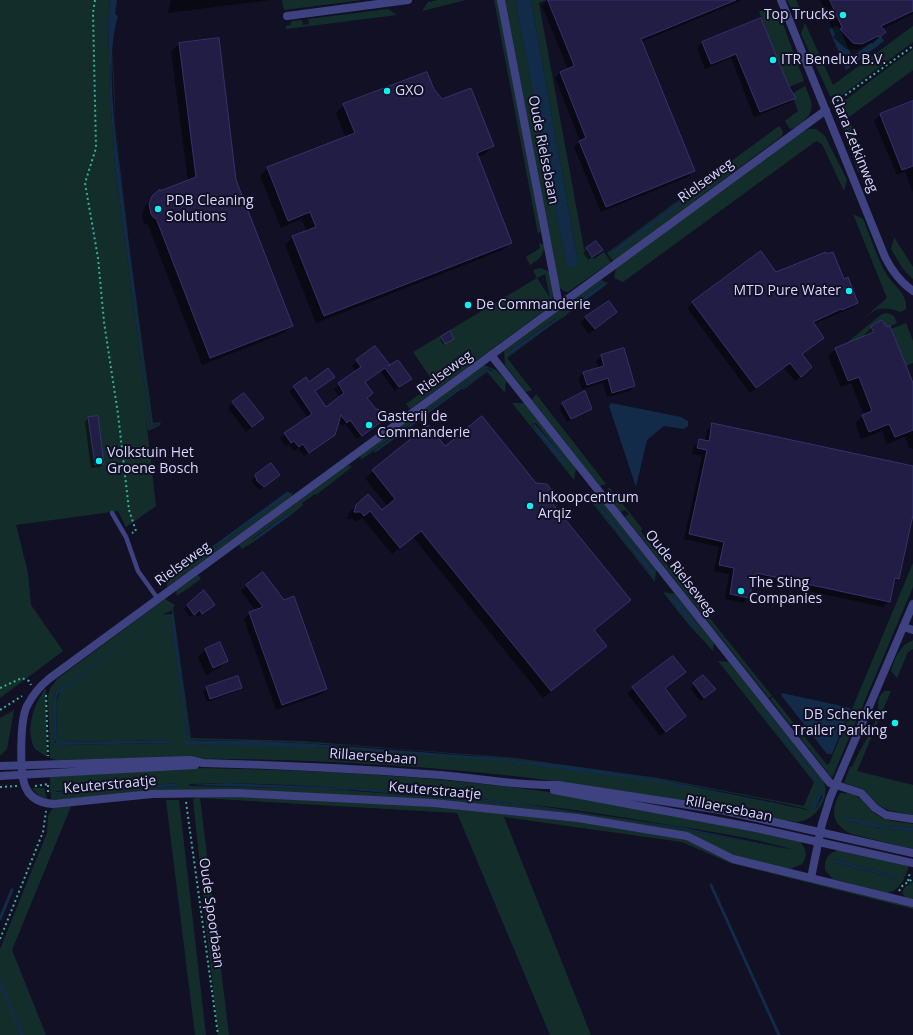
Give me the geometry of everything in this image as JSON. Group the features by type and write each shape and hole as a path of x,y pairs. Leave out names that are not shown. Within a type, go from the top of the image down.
{"street":[{"path":"287,16 408,0"},
{"name":"Oude Rielsebaan","path":"501,0 559,305"},
{"name":"Clara Zetkinweg","path":"781,0 885,257 892,270 904,284 913,291"},
{"name":"Rielseweg","path":"25,786 22,765 21,725 26,707 34,693 50,678 826,110"},
{"name":"Oude Rielseweg","path":"491,355 830,783 835,786"},
{"path":"811,878 825,810 913,604"},
{"path":"903,627 913,630"},
{"name":"Rillaersebaan","path":"0,766 49,763 190,760 203,763 364,769 448,775 540,785 558,785 656,799 736,813 913,853"},
{"name":"Rillaersebaan","path":"0,776 190,766 203,763"},
{"name":"Rillaersebaan","path":"540,785 557,791 608,798 819,841 913,863"},
{"path":"25,786 38,801 48,803"},
{"path":"835,786 861,793 875,808 886,815 913,819"},
{"name":"Keuterstraatje","path":"48,803 186,793 342,798 426,803 578,818 687,836 733,859 913,903"}],"lane":[{"path":"112,513 126,537 138,571 158,599"}],"path":[{"path":"95,0 93,12 96,148 85,183 98,258 104,322 118,414 129,510 136,531 126,537"},
{"path":"826,110 913,46"},
{"path":"0,688 22,678 29,681 34,693 19,697 0,710"},
{"path":"49,763 46,696 50,678"},
{"path":"0,787 48,785 49,773"},
{"name":"Oude Spoorbaan","path":"186,793 189,828 218,1035"},
{"path":"0,939 43,832 48,803"},
{"path":"895,898 902,886 913,879"}],"green space":[{"path":"0,0 110,0 107,31 108,22 110,96 115,166 150,428 158,424 151,425 127,238 117,145 114,98 112,51 116,127 133,275 153,423 161,422 159,426 148,431 145,410 156,506 126,527 118,511 16,525 28,573 31,605 63,651 0,698"},
{"path":"282,0 363,0 284,10"},
{"path":"438,0 466,0 422,11 428,2"},
{"path":"494,0 498,0 541,231 538,234"},
{"path":"504,0 515,0 567,266 575,266 578,262 531,0 546,0 539,3 584,249 594,259 604,252 611,262 568,292 559,287"},
{"path":"787,0 796,0 803,16 793,12"},
{"path":"770,8 779,13 804,81 789,87 759,12"},
{"path":"388,9 397,15 286,29 286,26 290,25 292,21 302,20 303,25 309,24 308,19"},
{"path":"805,23 833,85 913,26 913,42 838,98 834,99 830,96 801,34"},
{"path":"913,49 913,70 849,117 867,175 858,172 836,107"},
{"path":"805,86 810,97 812,106 811,110 806,119 796,127 790,129 785,121 798,111 792,94"},
{"path":"779,126 783,131 782,136 613,261 607,253","holes":["719,173 721,175 614,253 613,250"]},
{"path":"816,129 825,136 847,180 844,191 822,144 816,141 623,282 614,278 616,268 804,131"},
{"path":"853,214 863,219 883,269 903,295 906,304 906,309 901,312 886,309 876,310 856,325 887,298"},
{"path":"890,231 913,267 913,279 903,269 891,249 894,238"},
{"path":"539,243 544,245 543,252 538,259 530,265 526,257 540,248"},
{"path":"541,268 549,272 553,296 548,308 410,409 406,404 503,333 434,383 413,352 537,278 533,270","holes":["545,274 550,298 537,278"]},
{"path":"601,280 608,283 606,285 604,282 566,310 567,315 557,321 556,318 508,352 510,355 551,326 507,358 532,390 526,392 505,365 504,351"},
{"path":"887,313 894,316 897,323 887,328 882,320 871,327 874,332 845,344 882,314"},
{"path":"906,323 913,341 913,363 906,366 893,332 889,330"},
{"path":"484,365 496,370 506,381 505,393 487,372 463,390 462,389 487,370 494,373 490,369 486,368 361,460 360,456"},
{"path":"536,394 606,484 600,486 532,400"},
{"path":"512,403 524,403 576,468 574,480","holes":["533,423 536,423 567,462 532,425"]},
{"path":"348,465 352,467 316,495 315,494 302,503 303,505 291,515 289,513 253,538 255,541 242,549 239,545"},
{"path":"609,487 641,527 641,532 772,696 769,698 625,517 629,514 625,510 621,512 606,493"},
{"path":"292,492 292,496 167,587 167,580 170,580"},
{"path":"586,495 598,496 656,570 655,582","holes":["596,501 654,571 654,575 651,575 594,502"]},
{"path":"913,563 913,587 832,778 770,699 773,697 827,765 829,764"},
{"path":"198,575 201,579 177,596 176,591"},
{"path":"663,592 675,594 714,643 713,651 688,624"},
{"path":"165,599 175,605 173,608 191,738 301,741 515,758 658,778 804,806 814,782 718,661 729,662 823,780 825,794 820,808 815,813 803,821 796,822 591,786 523,777 407,766 290,760 173,758 56,760 50,758 48,696 50,689 57,679","holes":["172,610 189,737 187,737 170,614 162,615","56,692 60,692 56,702 57,741 171,740 172,743 57,745 55,742 54,696","762,709 821,783 822,797 816,808 811,807 820,793 820,786","185,741 290,742 396,749 514,760 631,775 771,801 807,810 730,794 653,781 498,760 342,748 185,744"]},
{"path":"913,640 913,649 908,652 897,678 891,671 894,662 904,645"},
{"path":"45,689 47,757 35,749 31,734 34,710"},
{"path":"885,691 891,691 857,771 913,785 913,815 888,810 878,805 863,789 844,783 850,767 852,767 874,723 878,712 880,696"},
{"path":"14,710 7,749 0,756 0,718"},
{"path":"196,768 339,773 435,779 530,789 660,811 799,840 806,855 802,864 790,869 740,858 687,833 473,804 152,792 51,800 50,777","holes":["178,783 179,786 56,794 56,791","228,783 334,787 440,795 546,806 723,834 794,850 626,819 507,803 329,789 190,786 189,784"]},
{"path":"32,788 44,788 47,799 39,796"},
{"path":"840,793 848,793 858,797 873,812 887,820 913,824 913,828 885,826 844,818 844,820 874,827 913,831 913,849 851,834 845,830 837,822 834,812"},
{"path":"204,795 391,803 580,821 687,839 717,855 913,906 913,909 730,863 682,842 504,817 591,1035 550,1035 457,813 200,798 229,1035 218,1035 193,799"},
{"path":"166,800 179,800 206,1035 195,1035"},
{"path":"72,804 12,950 46,1035 0,1035 0,949 47,833 48,816 53,808"},
{"path":"840,849 909,865 900,886 888,893 833,879 825,870 825,862 830,854","holes":["834,859 898,877 897,879 833,862"]},
{"path":"913,882 913,899 905,897 902,893 905,887"}],"water":[{"path":"110,0 117,0 115,14 118,16 112,49 112,86 118,157 151,425 158,423 150,428 115,166 110,96 108,22"},
{"path":"515,0 531,0 578,262 576,266 567,267"},
{"path":"838,25 852,57 881,36 884,41 846,70 829,29"},
{"path":"719,173 721,175 614,254 612,251"},
{"path":"604,282 606,285 567,314 566,310"},
{"path":"557,318 557,321 510,355 508,352"},
{"path":"486,368 494,373 492,375 487,370 375,453 374,451"},
{"path":"611,403 681,417 688,421 688,426 684,429 664,426 647,440 636,487 609,406"},
{"path":"534,423 562,455 567,465 563,465 533,426"},
{"path":"288,491 290,494 169,580 168,579"},
{"path":"596,501 654,571 654,575 651,575 594,502"},
{"path":"289,513 291,515 255,541 253,539"},
{"path":"670,595 678,601 699,629 696,631 669,598"},
{"path":"173,613 189,738 187,738 170,615"},
{"path":"143,628 58,694 56,702 57,740 60,742 171,740 172,743 57,745 54,718 54,702 56,692"},
{"path":"782,693 851,708 832,754 827,754 781,695"},
{"path":"762,708 821,783 822,794 815,809 810,808 820,793 820,786 761,710"},
{"path":"185,741 257,741 316,744 497,758 571,766 661,780 808,810 663,783 501,761 337,748 185,744"},
{"path":"178,783 179,786 56,794 55,792"},
{"path":"228,783 368,789 512,802 680,827 794,850 626,819 507,803 352,790 189,785"},
{"path":"845,817 885,826 913,828 913,831 874,827 844,820"},
{"path":"834,859 898,877 898,879 833,862"}],"building":[{"path":"548,0 736,0 641,39 695,171 606,207 579,141 586,138 560,72 574,66"},
{"path":"830,0 913,0 913,11 881,26 886,32 880,37 878,36 862,44 853,43 840,29 842,28"},
{"path":"761,18 789,87 796,98 760,112 736,54 711,64 702,42"},
{"path":"219,38 236,180 293,326 210,358 156,218 154,218 151,214 149,204 152,196 160,189 160,191 196,177 179,43"},
{"path":"427,72 434,89 442,99 471,88 494,146 477,153 512,243 324,316 292,236 316,227 310,212 288,221 267,167 355,133 343,104"},
{"path":"913,101 913,166 902,170 880,114"},
{"path":"596,241 603,250 592,257 586,248"},
{"path":"761,251 776,272 826,252 826,254 833,252 844,279 848,277 858,303 813,322 824,338 802,354 812,367 801,377 790,363 756,388 692,302"},
{"path":"609,301 617,312 595,329 585,317"},
{"path":"882,320 887,327 890,326 913,383 913,430 895,437 889,424 869,432 862,415 872,411 859,377 848,381 835,348 874,332 871,327"},
{"path":"450,331 454,339 445,344 441,337"},
{"path":"375,346 390,365 398,360 412,379 399,387 385,368 365,382 373,393 367,398 376,409 380,410 385,419 362,436 350,420 347,423 341,415 335,435 309,453 303,444 299,447 294,441 291,443 284,433 312,414 293,386 306,377 309,382 328,368 335,377 315,391 326,407 344,393 338,383 361,367 356,360"},
{"path":"624,348 635,386 612,393 608,378 587,385 583,372 604,366 601,355"},
{"path":"585,391 592,409 571,419 562,403"},
{"path":"244,393 264,418 252,427 232,402"},
{"path":"98,416 104,464 95,465 88,417"},
{"path":"482,416 536,483 547,484 552,491 551,502 631,600 594,630 607,646 551,691 421,531 400,548 370,511 364,516 361,512 354,512 356,505 368,494 382,510 395,499 372,470 428,425 445,446"},
{"path":"712,423 913,466 913,515 899,579 895,578 890,602 756,573 749,598 730,594 734,568 719,565 724,542 689,534 707,450 697,448 699,439 709,441"},
{"path":"271,463 280,475 264,487 257,481 255,475"},
{"path":"263,572 284,600 294,596 327,689 282,705 249,612 263,607 246,585"},
{"path":"204,590 215,605 202,614 200,610 194,615 187,605"},
{"path":"220,642 228,661 213,668 205,649"},
{"path":"673,656 686,672 665,688 686,716 666,732 632,687"},
{"path":"703,675 716,689 704,698 693,683"},
{"path":"238,676 242,688 210,699 206,687"}],"waterway":[{"path":"711,885 779,1035"},
{"path":"0,919 12,890"},
{"path":"0,982 22,1035"}],"place":[{"name":"Top Trucks","path":"843,15"},
{"name":"ITR Benelux B.V.","path":"773,60"},
{"name":"GXO","path":"387,91"},
{"name":"PDB Cleaning Solutions","path":"158,209"},
{"name":"MTD Pure Water","path":"849,291"},
{"name":"De Commanderie","path":"468,305"},
{"name":"Gasterij de Commanderie","path":"369,425"},
{"name":"Volkstuin Het Groene Bosch","path":"99,461"},
{"name":"Inkoopcentrum Arqiz","path":"530,506"},
{"name":"The Sting Companies","path":"741,591"},
{"name":"DB Schenker Trailer Parking","path":"895,723"}]}
